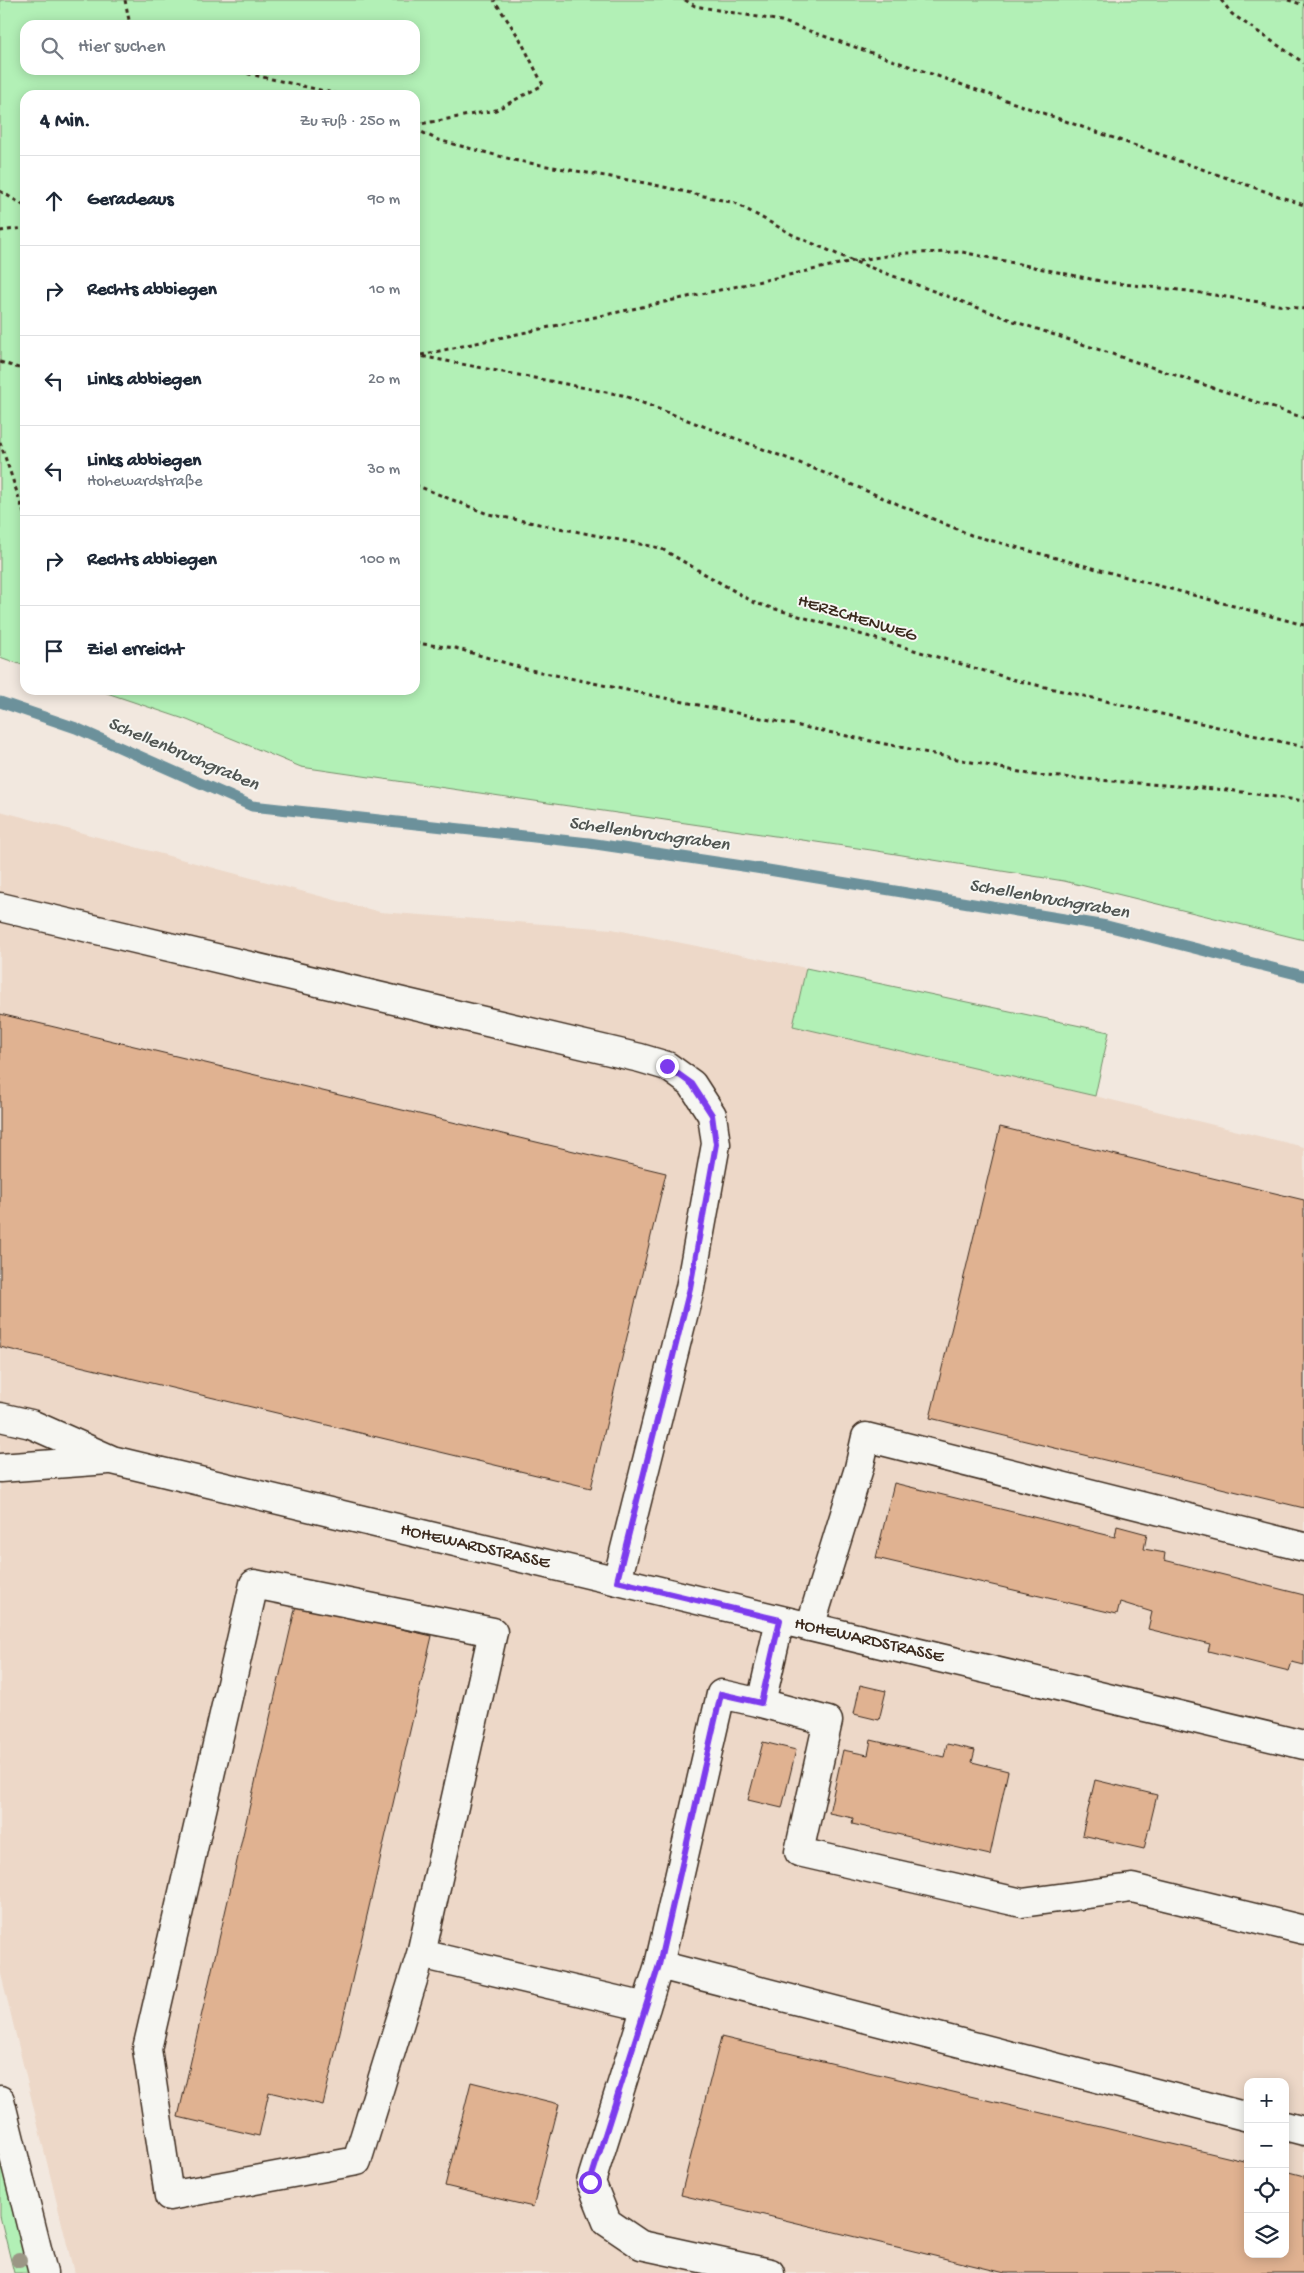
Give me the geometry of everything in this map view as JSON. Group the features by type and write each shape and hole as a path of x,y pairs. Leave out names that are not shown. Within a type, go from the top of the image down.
{"street":[{"path":"0,907 640,1058 667,1066 692,1084 712,1115 716,1144 690,1288 617,1581"},
{"name":"HOHEWARDSTRASSE","path":"0,1417 31,1424 112,1460 1304,1745"},
{"path":"810,1627 859,1468 866,1437 1304,1547"},
{"name":"HOHEWARDSTRASSE","path":"0,1468 112,1460"},
{"path":"254,1584 493,1632 421,1954 357,2161 170,2196 147,2049 254,1584"},
{"path":"761,1703 780,1620"},
{"path":"770,2273 641,2244 606,2222 590,2182 659,1965 721,1694 828,1721 799,1852 1022,1903 1132,1888 1304,1930"},
{"path":"421,1954 646,2007"},
{"path":"659,1965 1244,2116"},
{"path":"0,2100 43,2273"},
{"path":"1289,2127 1304,2131"}],"path":[{"path":"125,0 129,20"},
{"path":"420,124 496,110 543,86 520,40 494,0"},
{"path":"685,0 695,6 781,21 1304,205"},
{"path":"1221,0 1232,14 1304,63"},
{"path":"1288,0 1304,4"},
{"path":"254,75 320,90"},
{"path":"420,131 438,140 518,161 646,183 734,204 793,235 853,261 1028,326 1304,418"},
{"path":"0,191 20,203"},
{"path":"0,231 20,229"},
{"path":"420,354 853,261 906,253 962,252 1105,282 1188,291 1304,309"},
{"path":"420,356 622,395 810,467 971,535 1304,625"},
{"path":"0,362 20,368"},
{"path":"0,442 20,501"},
{"name":"HERZCHENWEG","path":"420,487 488,514 660,548 754,603 1006,678 1304,747"},
{"path":"420,644 455,648 526,669 1034,775 1228,790 1304,801"}],"shaded area":[{"path":"0,811 380,912 612,929 806,968 793,1026 1304,1147 1304,2273 74,2273 0,1970"}],"green space":[{"path":"0,0 1304,0 1304,940 1064,881 871,850 301,767 187,720 113,695 420,695 420,90 20,90 20,664 0,657"},
{"path":"806,968 1109,1032 1095,1096 793,1026"},
{"path":"0,2146 31,2273 14,2273 0,2216"}],"building":[{"path":"0,1014 666,1173 591,1488 0,1347"},
{"path":"1000,1127 1304,1200 1304,1508 930,1418"},
{"path":"894,1483 1115,1537 1117,1526 1147,1534 1144,1549 1165,1553 1164,1560 1304,1595 1304,1665 1292,1662 1289,1671 1208,1651 1210,1644 1148,1629 1152,1612 1120,1602 1117,1614 876,1558"},
{"path":"296,1605 432,1636 323,2105 269,2092 259,2136 178,2117"},
{"path":"860,1685 886,1691 879,1720 854,1714"},
{"path":"871,1740 944,1757 947,1744 975,1750 972,1762 1008,1771 990,1855 852,1824 853,1818 829,1813 843,1750 868,1755"},
{"path":"763,1742 796,1750 782,1808 748,1800"},
{"path":"1095,1780 1157,1795 1144,1849 1082,1835"},
{"path":"721,2037 1244,2161 1244,2258 1289,2258 1289,2172 1304,2176 1304,2273 1005,2273 681,2195"},
{"path":"471,2082 559,2104 533,2207 445,2186"}],"waterway":[{"name":"Schellenbruchgraben","path":"0,702 76,728 252,806 589,843 756,868 1107,926 1304,976"}],"route":[{"path":"590,2182 659,1965 721,1694 761,1703 780,1620 617,1581 690,1288 716,1144 712,1115 692,1084 667,1066"}]}
